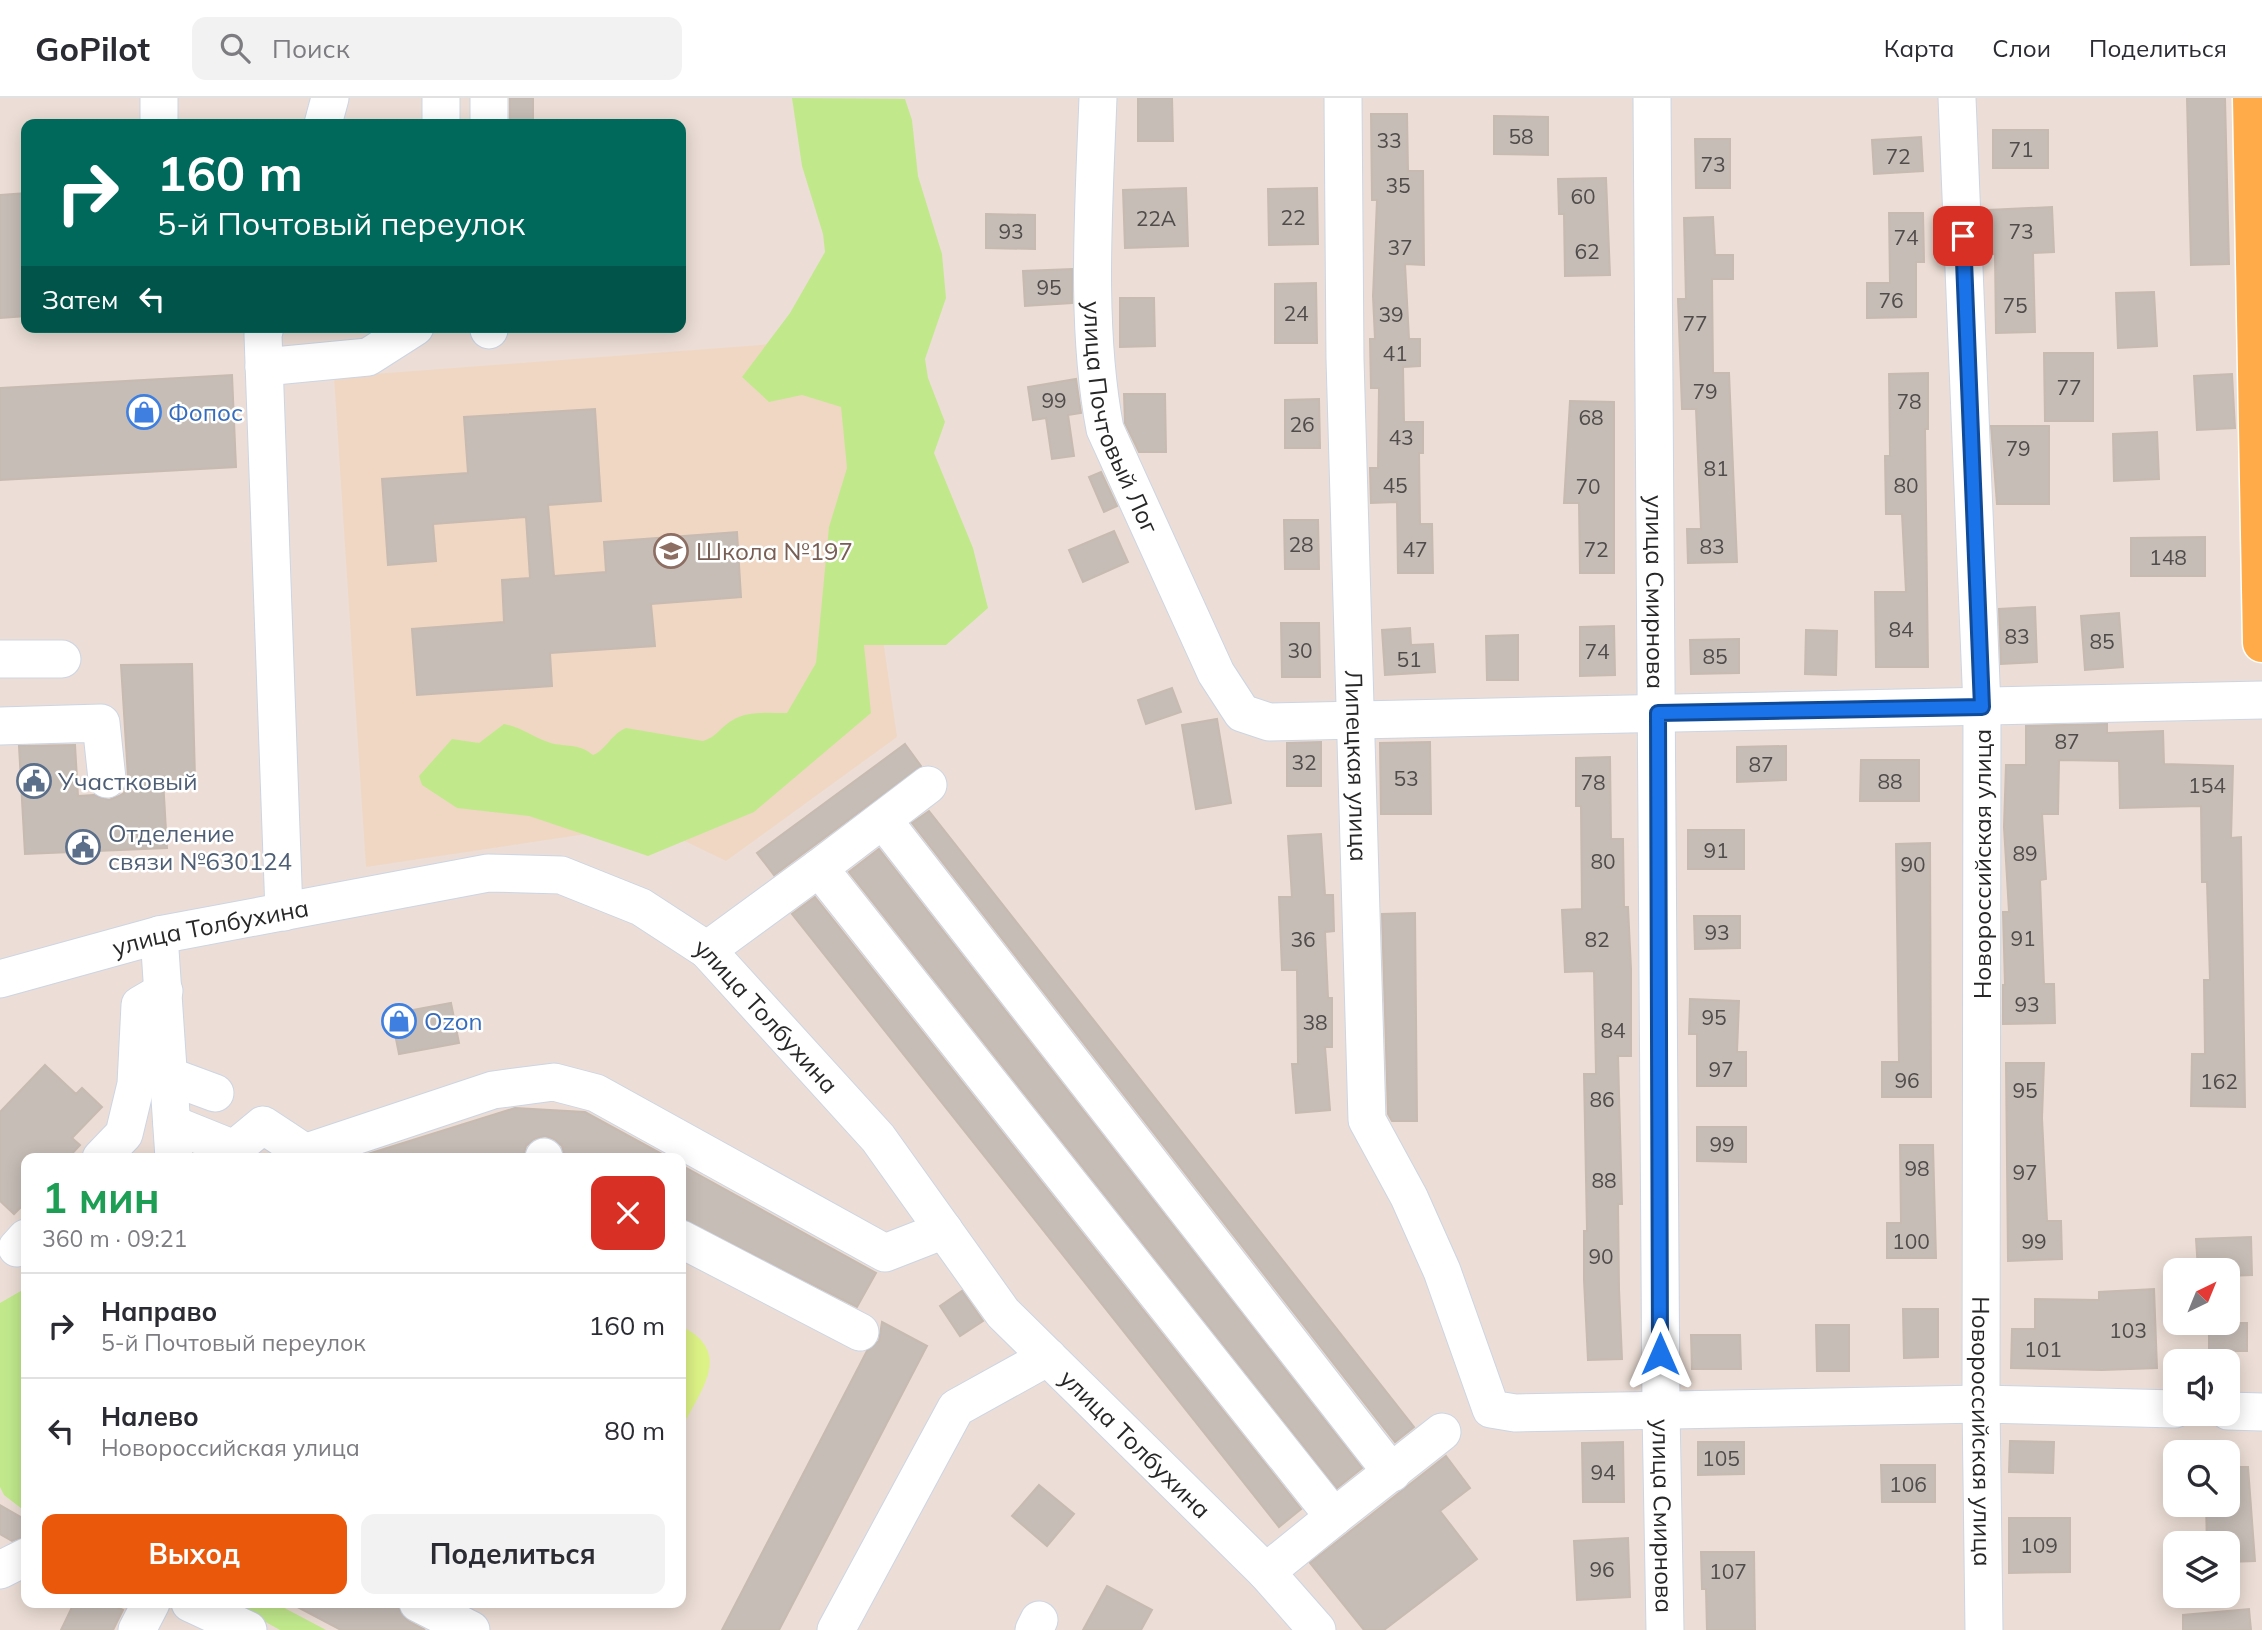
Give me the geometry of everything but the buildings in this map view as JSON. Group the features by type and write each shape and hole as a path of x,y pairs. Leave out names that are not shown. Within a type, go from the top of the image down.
{"main road":[{"path":"2252,98 2262,643"}],"street":[{"path":"159,98 159,119"},
{"path":"324,119 330,98"},
{"path":"441,98 441,119"},
{"path":"489,98 489,119"},
{"name":"улица Почтовый Лог","path":"1098,98 1093,234 1098,390 1105,429 1216,673 1242,713 1269,722 1357,719"},
{"name":"Липецкая улица","path":"1343,98 1345,359 1367,1120 1409,1197 1442,1271 1491,1409 1515,1413 1661,1410"},
{"name":"улица Смирнова","path":"1652,98 1661,1410 1665,1630"},
{"name":"Новороссийская улица","path":"1957,98 1982,707 1981,1404 1984,1630"},
{"path":"265,333 262,571 284,912"},
{"path":"264,366 368,357 406,333"},
{"path":"0,659 62,659"},
{"path":"1357,719 2262,701"},
{"path":"0,726 101,723 107,779"},
{"path":"707,950 928,786"},
{"path":"883,820 1392,1473"},
{"path":"820,868 1334,1517"},
{"name":"улица Толбухина","path":"0,978 159,935 488,873 561,875 640,907 707,950 878,1138 1003,1313 1266,1572 1317,1630"},
{"path":"159,935 173,1141 234,1149 263,1125 303,1153"},
{"path":"106,1153 124,1133 136,1084 140,1005 164,991"},
{"path":"169,1076 215,1093"},
{"path":"315,1153 493,1090 543,1096 554,1082 596,1093 885,1253 944,1230"},
{"path":"686,1242 860,1332"},
{"path":"836,1630 956,1408 1048,1357"},
{"path":"1661,1410 1981,1404 2163,1409"},
{"path":"2240,1411 2262,1412"},
{"path":"1266,1572 1442,1432"},
{"path":"0,1570 21,1560"},
{"path":"137,1630 148,1608"},
{"path":"201,1608 248,1630"},
{"path":"428,1608 471,1630"}],"shaded area":[{"path":"840,339 897,737 726,861 660,829 586,834 366,867 334,377"}],"green space":[{"path":"792,98 905,99 912,120 918,176 942,254 946,298 925,359 928,378 945,422 934,453 973,548 988,608 946,645 864,645 871,713 754,812 648,856 529,816 457,808 422,785 419,776 452,739 479,743 504,724 551,743 583,749 593,755 626,728 703,741 744,715 787,713 816,663 829,527 847,468 841,407 802,395 769,402 742,377 790,313 825,252 823,234 802,166"},
{"path":"21,1291 21,1508 4,1495 0,1487 0,1303"},
{"path":"686,1329 706,1348 710,1360 704,1387 686,1421"},
{"path":"241,1608 284,1608 326,1630 280,1630"}],"place":[{"name":"Фопос","path":"144,412"},
{"name":"Школа №197","path":"671,551"},
{"name":"Участковый","path":"34,781"},
{"name":"Отделение связи №630124","path":"83,847"},
{"name":"Ozon","path":"399,1021"}],"route":[{"path":"1660,1354 1658,713 1982,707 1963,236"}]}
